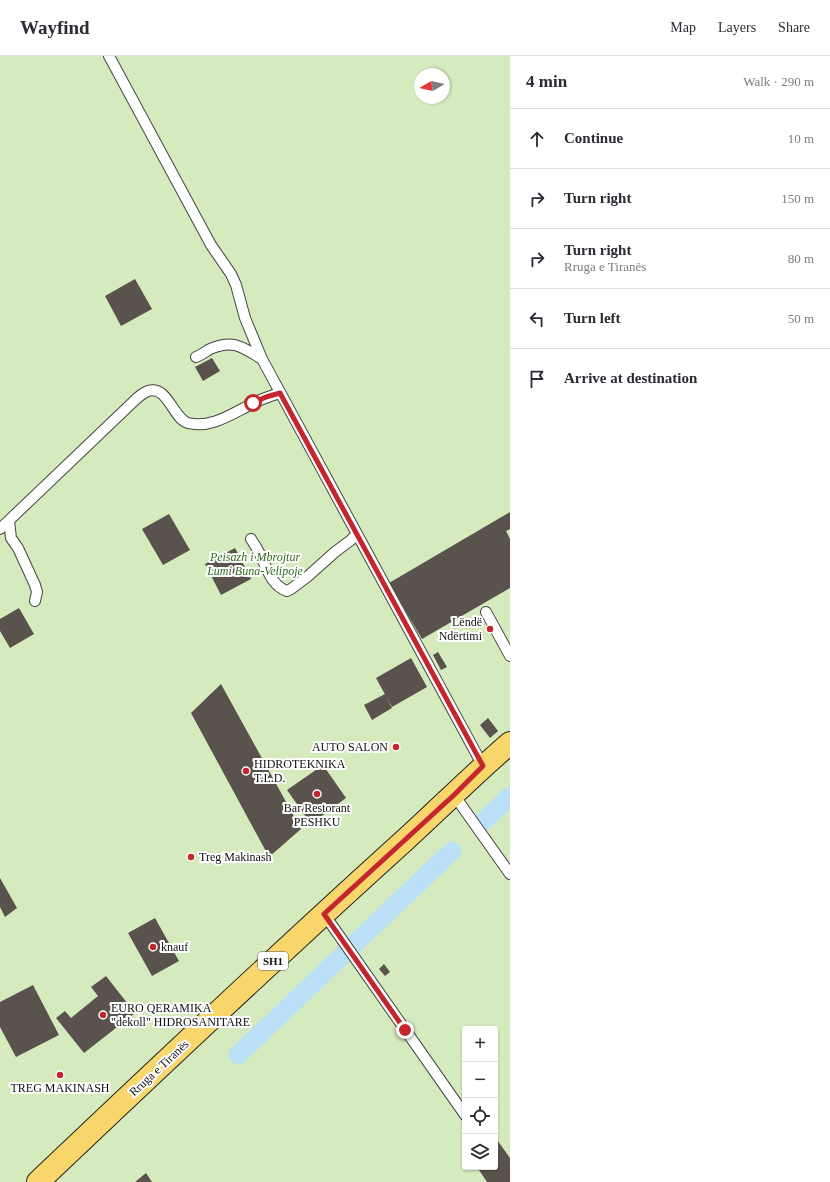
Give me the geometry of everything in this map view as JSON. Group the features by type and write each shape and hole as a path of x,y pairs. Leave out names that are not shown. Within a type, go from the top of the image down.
{"main road":[{"name":"Rruga e Tiranës","path":"47,1179 324,914 454,795 483,766 510,743"}],"lane":[{"path":"109,56 211,246 231,274 236,285 245,318 262,359 483,766"},
{"path":"196,357 225,344 231,344 247,350 262,359"},
{"path":"0,529 133,402 147,392 156,391 161,393 172,405 182,420 188,423 196,424 206,424 216,421 266,397 280,393"},
{"path":"9,521 11,538 18,548 38,592 35,600"},
{"path":"251,539 260,553 271,578 282,589 287,591 307,577 357,534"},
{"path":"486,612 510,656"},
{"path":"454,795 510,874"},
{"path":"324,914 462,1111"}],"green space":[{"name":"Peisazh i Mbrojtur Lumi Buna-Velipoje","path":"0,56 510,56 510,1182 0,1182"}],"building":[{"path":"135,279 152,309 121,326 105,296"},
{"path":"212,358 220,371 203,381 195,367"},
{"path":"510,512 510,529 506,531 510,539 510,588 422,639 389,583"},
{"path":"169,514 190,550 163,565 142,529"},
{"path":"235,548 251,579 221,595 205,564"},
{"path":"19,608 34,634 10,648 0,631 0,619"},
{"path":"438,652 447,667 441,670 433,655"},
{"path":"411,658 427,687 392,707 376,678"},
{"name":"HIDROTEKNIKA T.L.D.","path":"221,684 301,829 269,857 191,713"},
{"path":"385,694 392,708 372,720 364,705"},
{"path":"488,718 498,731 490,738 480,725"},
{"name":"Bar Restorant PESHKU","path":"323,765 346,798 311,824 287,790"},
{"path":"0,878 17,908 5,917 0,907"},
{"name":"knauf","path":"155,918 179,961 152,976 128,933"},
{"path":"384,964 390,972 385,976 379,969"},
{"name":"EURO QERAMIKA \"dekoll\" HIDROSANITARE","path":"106,976 135,1013 84,1053 56,1018 65,1011 71,1018 98,996 91,987"},
{"path":"33,985 59,1035 16,1057 0,1027 0,1002"},
{"path":"498,1141 510,1158 510,1182 487,1182 479,1170 498,1170"},
{"path":"146,1173 152,1182 135,1182"}],"waterway":[{"path":"483,822 510,796"},
{"path":"238,1055 452,851"}],"place":[{"name":"Lëndë Ndërtimi","path":"490,629"},
{"name":"AUTO SALON","path":"396,747"},
{"name":"HIDROTEKNIKA T.L.D.","path":"246,771"},
{"name":"Bar Restorant PESHKU","path":"317,794"},
{"name":"Treg Makinash","path":"191,857"},
{"name":"knauf","path":"153,947"},
{"name":"EURO QERAMIKA \"dekoll\" HIDROSANITARE","path":"103,1015"},
{"name":"TREG MAKINASH","path":"60,1075"}],"route":[{"path":"253,403 280,393 483,766 454,795 324,914 405,1030"}]}
